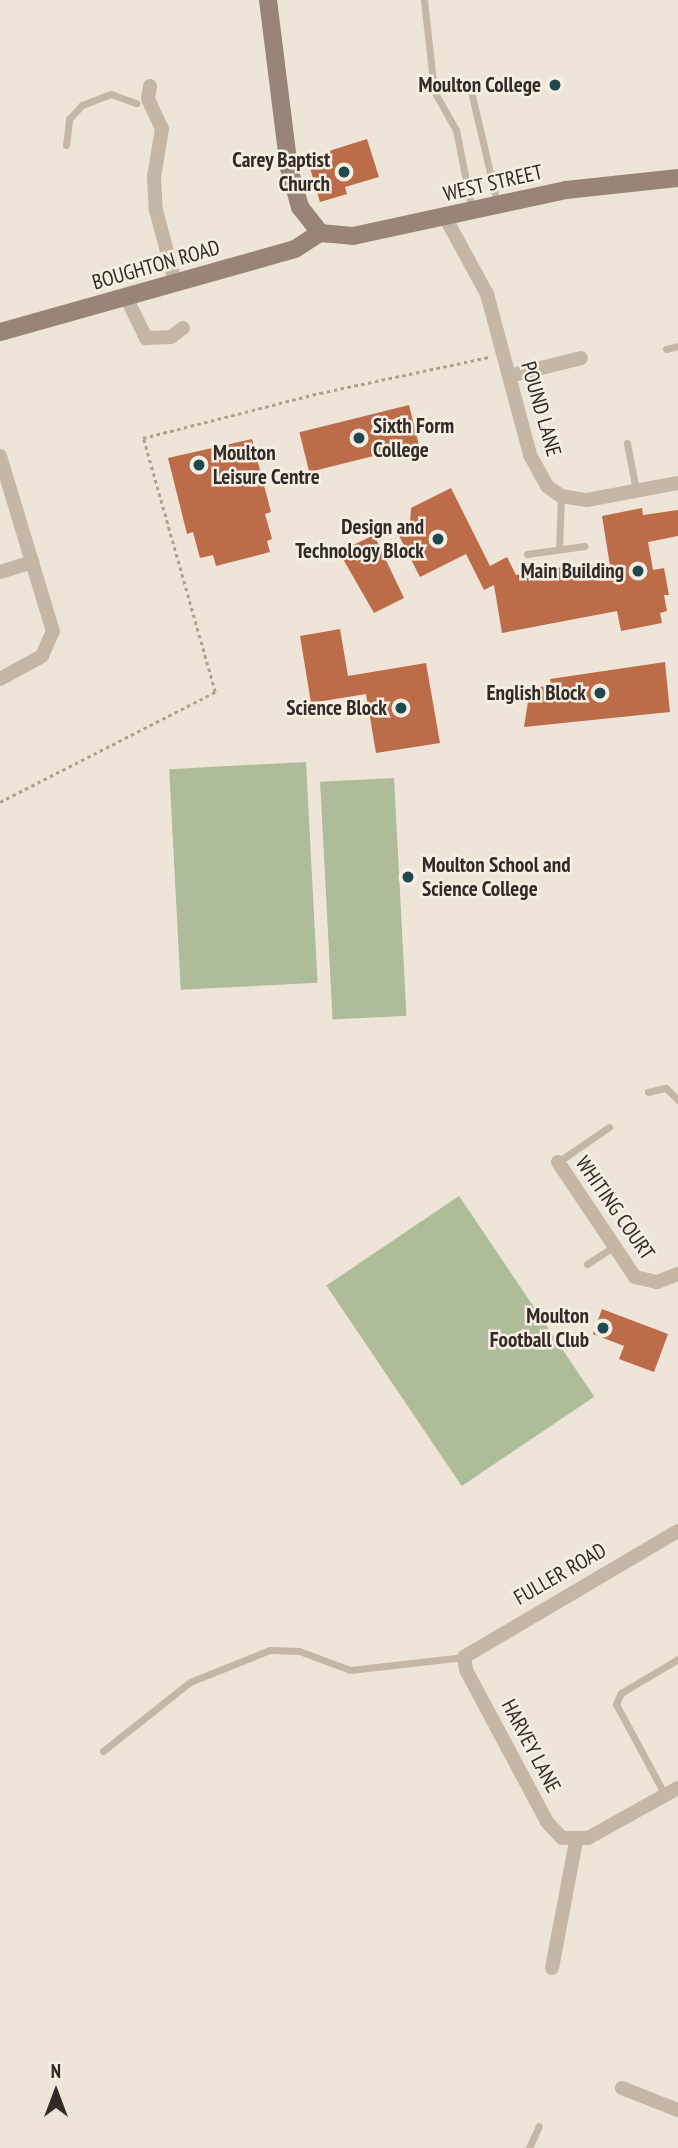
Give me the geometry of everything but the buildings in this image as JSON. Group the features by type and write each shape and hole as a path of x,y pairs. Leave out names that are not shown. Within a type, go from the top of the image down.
{"street":[{"path":"268,0 289,168 299,207 320,233"},
{"path":"145,96 162,129 154,185 159,228 175,282"},
{"name":"WEST STREET","path":"320,233 354,236 566,190 678,178"},
{"name":"POUND LANE","path":"445,217 487,294 534,467 547,486 561,496"},
{"name":"BOUGHTON ROAD","path":"0,332 295,249 320,233"},
{"path":"126,297 146,338 171,337 183,328"},
{"path":"509,376 581,358"},
{"path":"0,456 52,618 52,639 42,656 0,679"},
{"path":"561,496 587,500 678,483"},
{"path":"0,572 33,562"},
{"name":"WHITING COURT","path":"558,1162 627,1269 646,1282 678,1274"},
{"name":"FULLER ROAD","path":"464,1657 678,1531"},
{"name":"HARVEY LANE","path":"464,1657 466,1670 547,1822 562,1838 576,1841"},
{"path":"552,1968 576,1841 672,1791"},
{"path":"621,2088 678,2110"}],"lane":[{"path":"424,0 434,91 456,130 472,211"},
{"path":"471,91 498,205"},
{"path":"66,145 69,119 82,105 111,94 145,96"},
{"path":"666,349 678,346"},
{"path":"626,443 636,490"},
{"path":"559,550 561,496"},
{"path":"527,554 584,546"},
{"path":"649,1092 666,1088 678,1100"},
{"path":"558,1162 609,1127"},
{"path":"587,1264 613,1247"},
{"path":"103,1751 190,1682 261,1652 299,1651 350,1670 464,1657"},
{"path":"672,1791 616,1704 621,1693 678,1659"},
{"path":"529,2148 540,2126"}],"path":[{"path":"0,802 215,692 143,438 320,393 503,354"}],"green space":[{"path":"306,762 318,983 181,990 169,769"},
{"path":"394,778 406,1016 333,1020 320,782"},
{"path":"459,1196 594,1397 462,1486 326,1285"}],"place":[{"name":"Moulton College","path":"555,85"},
{"name":"Carey Baptist Church","path":"344,172"},
{"name":"Sixth Form College","path":"359,438"},
{"name":"Moulton Leisure Centre","path":"199,465"},
{"name":"Design and Technology Block","path":"438,539"},
{"name":"Main Building","path":"638,571"},
{"name":"English Block","path":"600,693"},
{"name":"Science Block","path":"401,708"},
{"name":"Moulton School and Science College","path":"408,877"},
{"name":"Moulton Football Club","path":"603,1328"}]}
